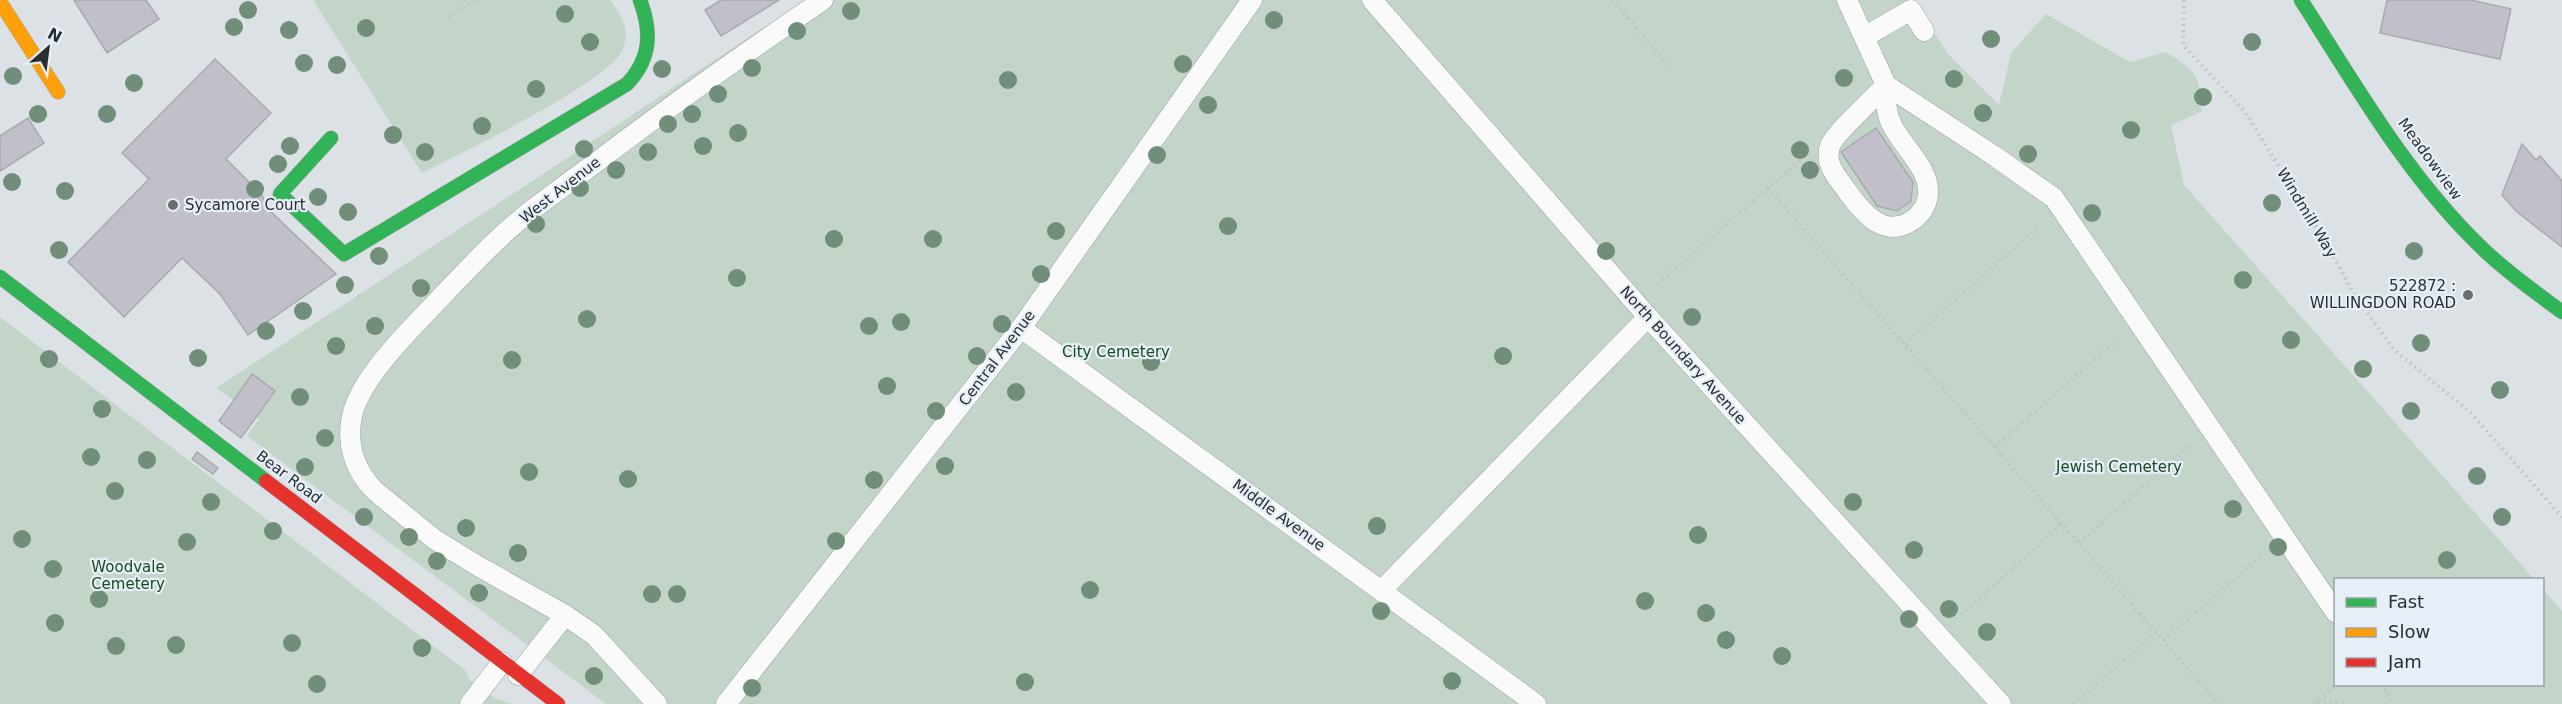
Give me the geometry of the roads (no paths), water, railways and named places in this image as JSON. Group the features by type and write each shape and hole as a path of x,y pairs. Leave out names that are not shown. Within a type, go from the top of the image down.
{"street":[{"path":"331,138 280,194 344,254 627,84 637,75 644,63 649,39 640,0"},
{"name":"Meadowview","path":"2301,0 2354,81 2446,210 2506,271 2562,312"},
{"path":"0,2 58,92"},
{"name":"Bear Road","path":"0,277 553,702"}],"lane":[{"name":"West Avenue","path":"565,615 452,550 394,507 366,482 359,470 351,446 350,430 357,400 403,338 495,242 531,212 706,80 823,0"},
{"name":"Central Avenue","path":"726,704 1021,328 1252,0"},
{"name":"North Boundary Avenue","path":"1372,0 1648,317 2001,704"},
{"path":"1847,0 1886,85 1886,109 1891,124 1926,177 1929,193 1920,213 1907,224 1893,227 1879,224 1866,216 1831,168 1828,156 1831,143 1886,85"},
{"path":"1864,37 1911,10 1924,31"},
{"path":"1886,85 2054,198 2208,429 2285,536 2334,610"},
{"path":"1382,590 1648,317"},
{"name":"Middle Avenue","path":"1021,328 1536,704"},
{"path":"518,675 565,615 594,635 657,704"},
{"path":"470,704 502,662"}],"place":[{"name":"Sycamore Court","path":"173,205"},
{"name":"522872 : WILLINGDON ROAD","path":"2468,295"}],"park label":[{"name":"City Cemetery","path":"1116,352"},
{"name":"Jewish Cemetery","path":"2119,467"},
{"name":"Woodvale Cemetery","path":"128,576"}]}
